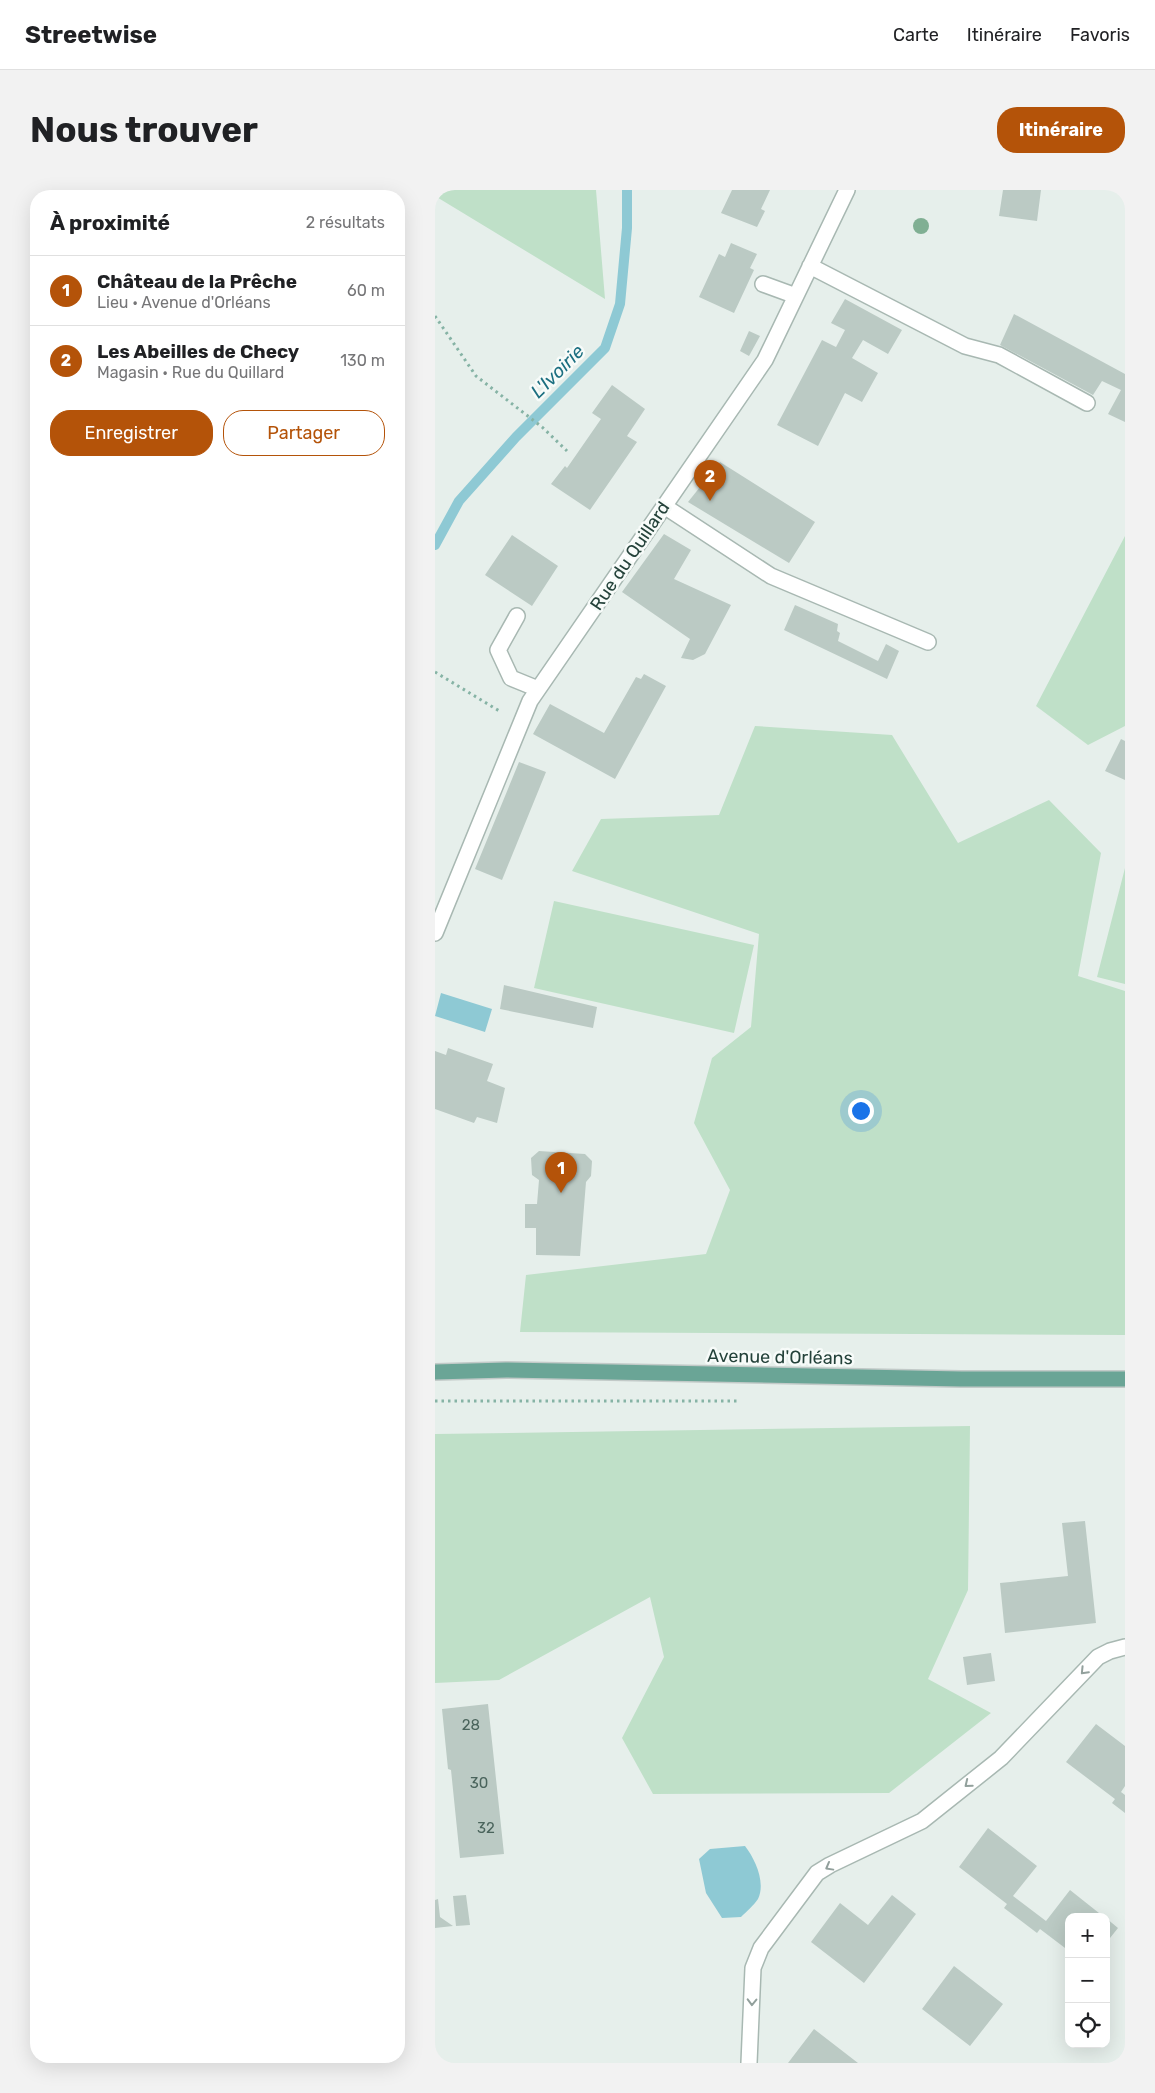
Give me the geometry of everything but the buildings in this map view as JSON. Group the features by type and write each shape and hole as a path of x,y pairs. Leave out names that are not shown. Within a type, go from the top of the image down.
{"main road":[{"name":"Avenue d'Orléans","path":"435,1372 506,1370 951,1379 1125,1379"}],"street":[{"name":"Rue du Quillard","path":"435,933 530,701 765,360 847,190"},
{"path":"810,266 965,346 999,355 1087,403"},
{"path":"763,284 796,296"},
{"path":"664,506 771,576 928,642"},
{"path":"517,616 498,650 511,678 538,689"},
{"path":"749,2063 753,1968 761,1948 817,1874 922,1822 1001,1758 1098,1657 1110,1651 1125,1648"}],"path":[{"path":"435,316 476,376 542,427 567,451"},
{"path":"435,672 521,723"}],"green space":[{"path":"435,190 596,190 605,299 435,196"},
{"path":"1125,536 1125,726 1088,745 1036,706"},
{"path":"755,726 892,735 958,843 1049,800 1101,853 1078,976 1125,991 1125,1335 520,1332 526,1275 706,1254 730,1190 694,1123 712,1058 751,1027 759,934 572,871 601,819 719,815"},
{"path":"1125,868 1125,984 1097,977"},
{"path":"554,901 754,945 734,1033 534,988"},
{"path":"970,1426 968,1590 928,1679 991,1713 889,1793 653,1794 622,1738 664,1657 650,1597 499,1680 435,1683 435,1434"}],"water":[{"path":"441,993 492,1009 485,1032 435,1016"},
{"path":"745,1846 752,1857 760,1878 761,1885 758,1899 741,1917 722,1918 706,1893 699,1859 710,1849"}],"waterway":[{"name":"L'Ivoirie","path":"435,545 459,501 516,437 605,348 620,304 627,228 627,190"}],"place":[{"name":"Les Abeilles de Checy","path":"710,501"},
{"name":"Château de la Prêche","path":"561,1193"}]}
